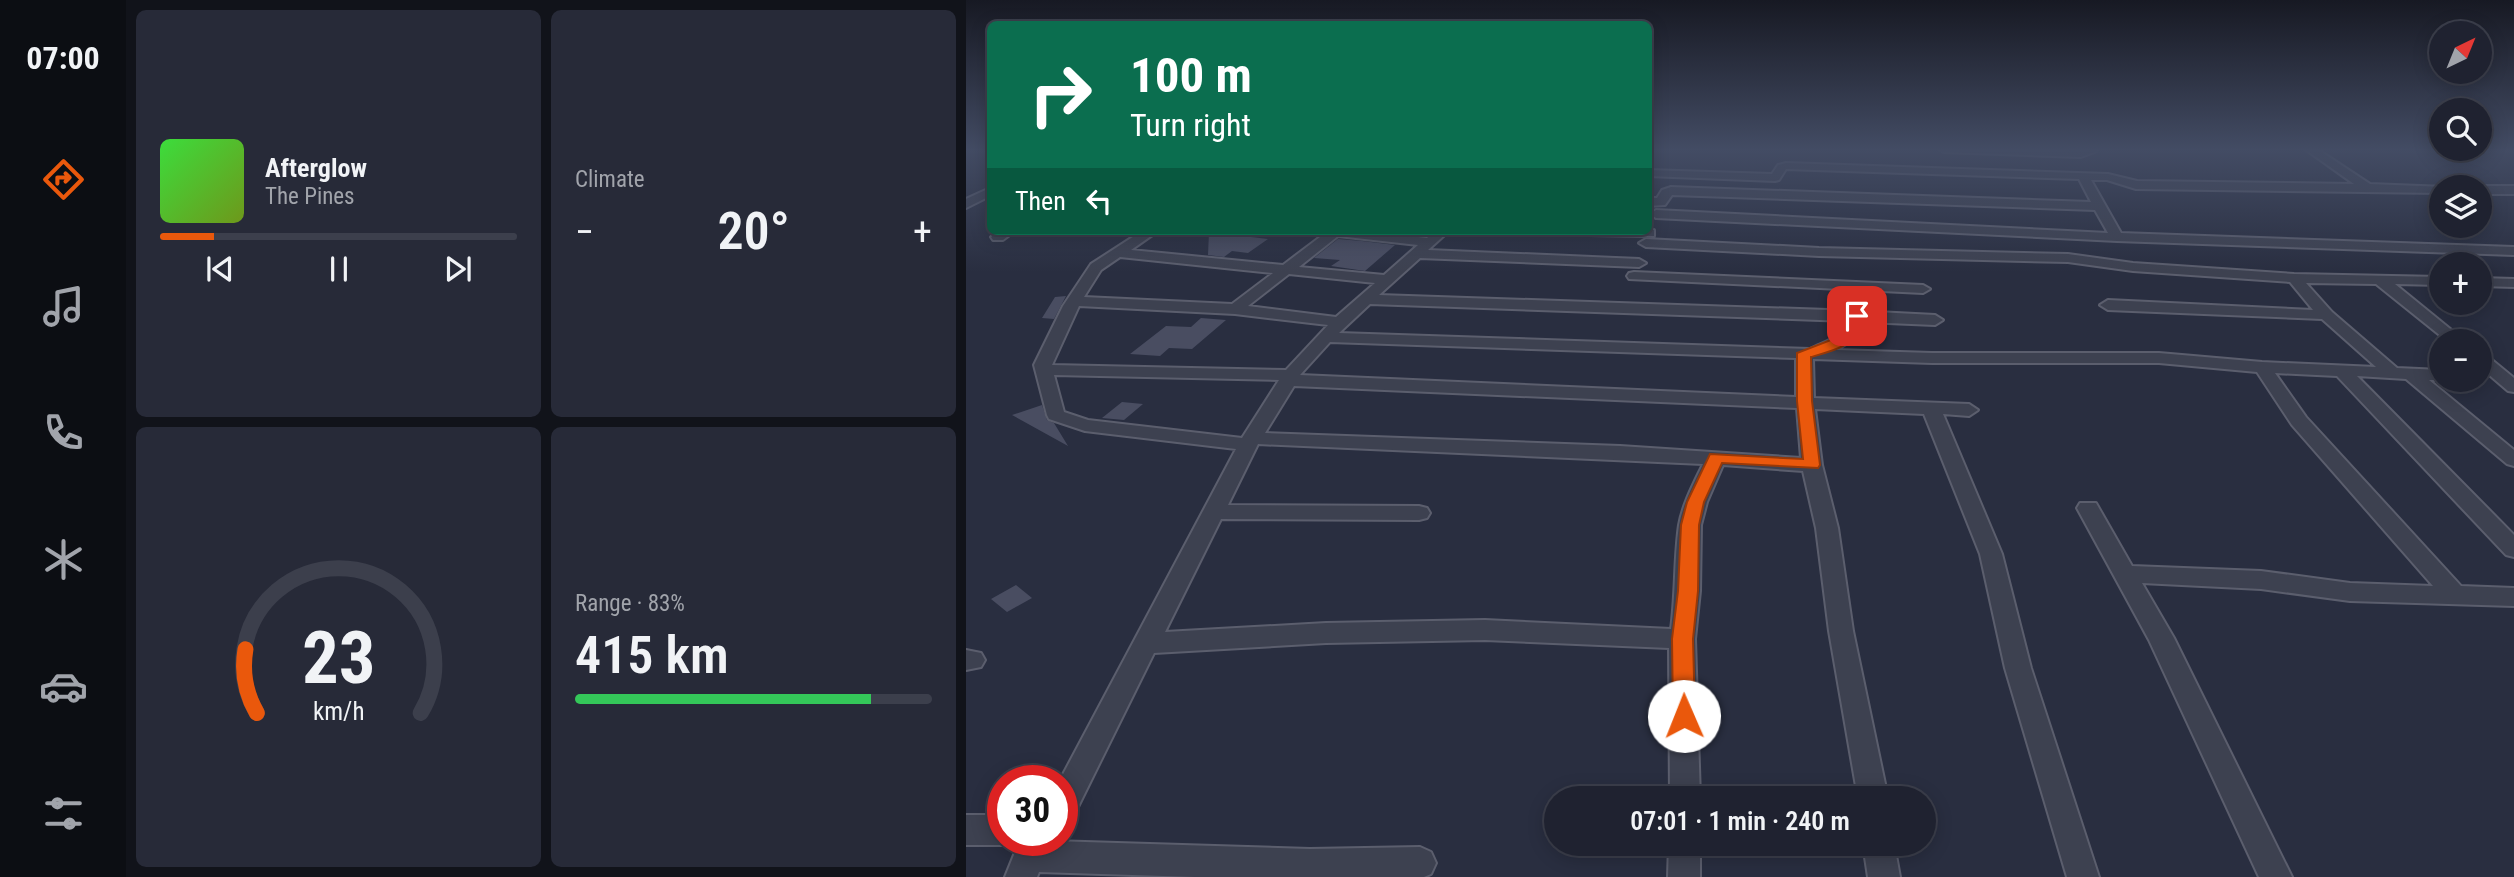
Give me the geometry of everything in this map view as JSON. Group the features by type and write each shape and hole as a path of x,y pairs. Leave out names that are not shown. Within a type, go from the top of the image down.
{"street":[{"path":"2091,190 2117,237"},
{"path":"2492,190 2514,190"},
{"path":"1655,206 1671,191 2100,206"},
{"path":"966,204 987,193"},
{"path":"1655,206 2117,237 2514,251"},
{"path":"1145,235 1096,267 1074,301 1043,365 1056,415 1085,425 1250,442 1716,458 1812,465"},
{"path":"1236,309 1331,235"},
{"path":"1363,235 1429,242 1631,285 1857,316 1935,320"},
{"path":"1623,235 1819,252 2068,258 2133,267 2294,278 2429,281"},
{"path":"1631,285 1648,235"},
{"path":"1078,776 1250,442 1290,378 1333,329 1429,242"},
{"path":"1118,253 1387,279"},
{"path":"2294,278 2326,315 2514,460"},
{"path":"2380,280 2442,329"},
{"path":"2492,282 2514,283"},
{"path":"1366,299 1631,285 1923,289"},
{"path":"1074,301 1236,309 1333,329 1932,358 2159,358 2262,368 2429,374"},
{"path":"2108,305 2326,315"},
{"path":"1808,353 1849,338 1854,332 1857,316"},
{"path":"1808,353 1805,401 1812,465 1827,528 1841,631 1871,786"},
{"path":"2262,368 2299,421 2455,595"},
{"path":"2492,369 2508,382"},
{"path":"1044,370 1290,378 1969,410"},
{"path":"2342,371 2514,549"},
{"path":"1931,408 1991,554 2018,668 2083,877"},
{"path":"1685,786 1682,639 1688,591 1690,525 1696,502 1716,458"},
{"path":"2088,508 2161,638 2276,877"},
{"path":"1214,512 1419,513"},
{"path":"2125,574 2261,580 2350,592 2514,597"},
{"path":"1147,643 1326,633 1485,630 1682,639"},
{"path":"966,830 987,830"},
{"path":"1684,877 1685,856"},
{"path":"1881,856 1884,877"},
{"path":"1029,858 1310,865 1420,863"}],"building":[{"path":"1209,235 1268,239 1248,253 1232,251 1224,257 1208,255"},
{"path":"1338,239 1395,245 1365,271 1331,266 1340,260 1314,258"},
{"path":"1066,296 1054,319 1042,318 1055,297"},
{"path":"1201,318 1226,320 1192,349 1169,348 1160,356 1130,354 1166,326 1191,327"},
{"path":"1122,402 1143,404 1124,420 1102,418"},
{"path":"1042,405 1047,420 1054,423 1068,446 1012,415"},
{"path":"1016,585 1032,598 1007,612 991,599"}],"route":[{"path":"1684,716 1682,639 1688,591 1690,525 1696,502 1716,458 1812,465 1805,401 1804,353 1811,353 1849,338 1854,332 1857,316"}]}
